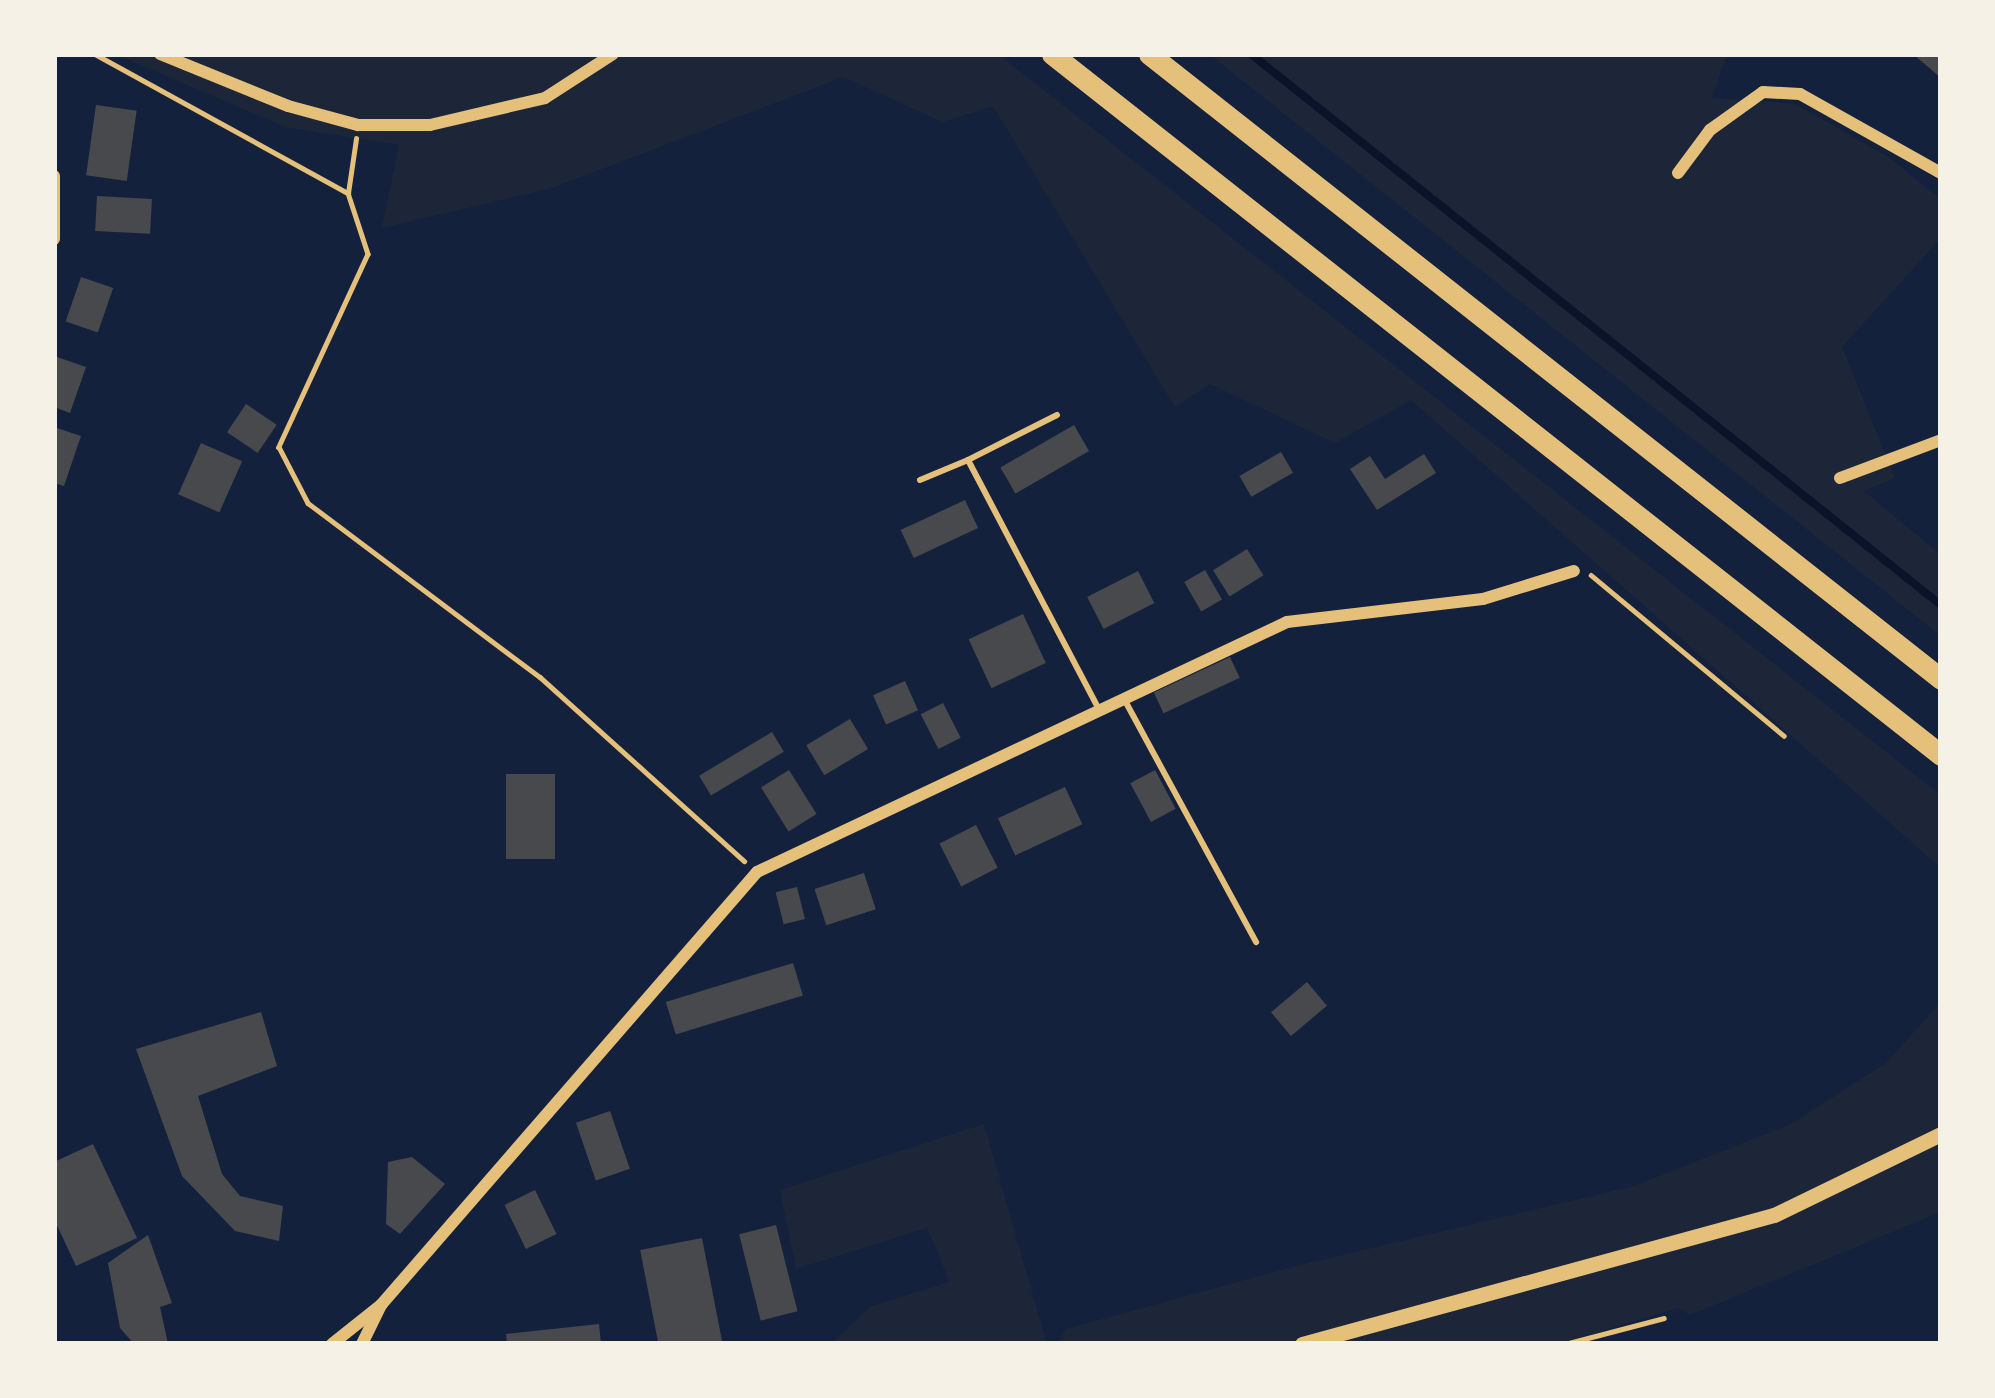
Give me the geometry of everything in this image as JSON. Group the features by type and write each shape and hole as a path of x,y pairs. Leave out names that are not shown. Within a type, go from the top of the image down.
{"highway":[{"path":"1052,54 1941,755"},
{"path":"1150,54 1941,679"}],"street":[{"path":"160,54 358,124 492,115 545,98 613,54"},
{"path":"1678,173 1710,130 1763,92 1800,94 1941,173"},
{"path":"54,176 54,239"},
{"path":"1840,478 1941,440"},
{"path":"332,1344 380,1305 758,872 1121,694 1287,622 1483,599 1574,571"},
{"path":"1303,1344 1774,1215 1941,1134"},
{"path":"362,1344 380,1305"}],"lane":[{"path":"920,480 1058,415"},
{"path":"968,460 1097,706"},
{"path":"1121,694 1256,942"}],"path":[{"path":"95,54 348,193"},
{"path":"358,124 348,193 368,254 279,447 308,503 539,677 758,872"},
{"path":"1574,571 1641,607 1784,736"},
{"path":"1565,1344 1664,1318"}],"shaded area":[{"path":"115,54 998,54 1941,795 1941,868 1411,400 1335,443 1210,384 1175,407 993,106 943,122 843,77 552,188 382,228 399,145 286,127"},
{"path":"1209,54 1727,54 1712,98 1796,104 1890,158 1941,200 1941,238 1842,347 1895,478 1864,491 1941,555 1941,636"},
{"path":"1941,1002 1941,1212 1690,1315 1678,1308 1558,1344 1057,1344 1066,1329 1292,1267 1634,1186 1791,1124 1886,1063"},
{"path":"984,1124 1047,1344 831,1344 871,1306 950,1282 927,1228 796,1269 780,1190"}],"building":[{"path":"1913,54 1941,54 1941,78"},
{"path":"96,105 137,111 127,181 86,175"},
{"path":"97,196 152,199 150,234 95,231"},
{"path":"81,277 113,288 98,333 66,321"},
{"path":"57,357 86,367 70,413 54,407"},
{"path":"246,404 277,425 258,453 227,432"},
{"path":"1074,425 1089,451 1015,493 1000,468"},
{"path":"54,427 81,436 64,486 54,483"},
{"path":"201,443 242,461 219,512 178,494"},
{"path":"1281,452 1293,473 1251,497 1239,476"},
{"path":"1424,454 1436,473 1377,510 1350,469 1370,456 1385,479"},
{"path":"965,500 978,528 914,558 901,530"},
{"path":"1247,549 1263,575 1230,596 1213,570"},
{"path":"1205,570 1222,599 1201,611 1184,582"},
{"path":"1138,571 1154,603 1104,629 1087,597"},
{"path":"1023,614 1046,663 991,688 969,639"},
{"path":"1230,657 1240,678 1164,713 1154,692"},
{"path":"905,681 918,710 886,724 873,695"},
{"path":"943,703 961,738 938,749 921,714"},
{"path":"850,719 868,749 824,775 806,745"},
{"path":"772,732 784,752 711,795 699,776"},
{"path":"789,770 817,814 789,832 761,787"},
{"path":"1155,770 1176,809 1151,822 1130,783"},
{"path":"506,774 555,774 555,859 506,859"},
{"path":"1065,787 1082,824 1015,855 998,818"},
{"path":"976,825 998,868 961,886 939,844"},
{"path":"864,873 876,909 826,925 815,889"},
{"path":"797,887 805,919 784,924 776,892"},
{"path":"793,963 803,996 676,1034 666,1002"},
{"path":"1307,982 1327,1006 1291,1036 1271,1012"},
{"path":"261,1012 277,1066 198,1096 222,1174 240,1196 283,1206 279,1241 235,1231 182,1176 136,1049"},
{"path":"610,1111 630,1169 596,1180 576,1123"},
{"path":"93,1144 137,1238 76,1266 54,1219 54,1162"},
{"path":"412,1157 445,1184 400,1234 386,1224 388,1162"},
{"path":"535,1190 556,1234 526,1249 504,1205"},
{"path":"776,1225 798,1311 761,1321 739,1234"},
{"path":"148,1235 172,1303 160,1307 168,1344 134,1344 120,1328 108,1263"},
{"path":"702,1238 723,1344 658,1344 640,1250"},
{"path":"599,1324 601,1344 507,1344 506,1334"}],"waterway":[{"path":"1251,54 1941,605"}]}
